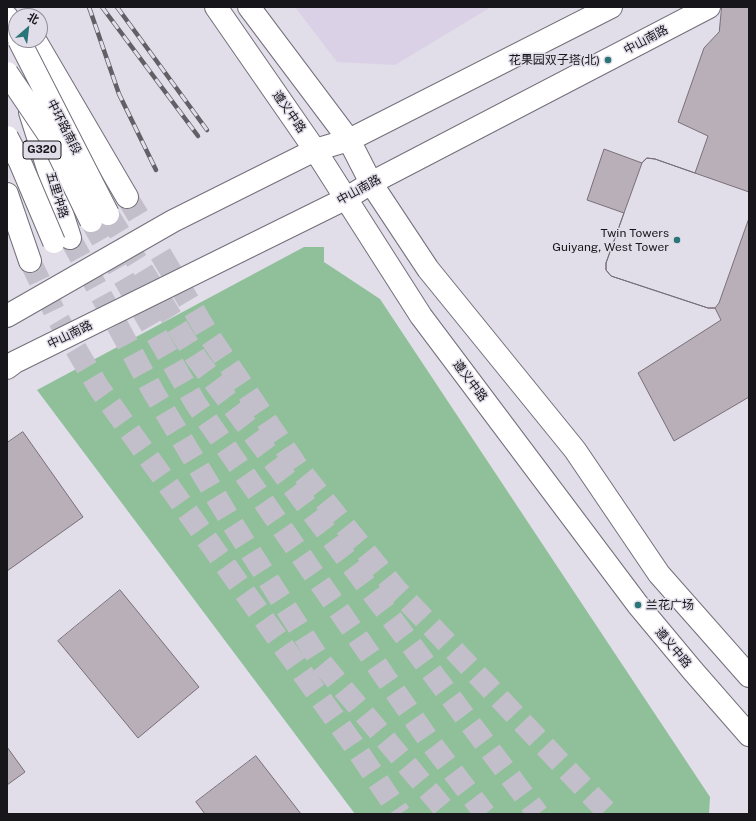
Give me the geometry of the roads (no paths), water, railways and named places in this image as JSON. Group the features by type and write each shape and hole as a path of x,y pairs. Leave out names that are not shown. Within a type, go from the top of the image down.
{"main road":[{"name":"遵义中路","path":"216,7 347,198 421,316 638,605 693,672 749,735"},
{"path":"249,7 349,140 371,183 428,269 574,450 659,574 749,676"},
{"path":"7,316 173,221 315,150 349,140 611,7"},
{"name":"中山南路","path":"7,368 22,359 347,198 371,183 709,7"},
{"name":"中环路南段","path":"7,73 51,138 100,218 37,75 23,48"},
{"path":"26,48 37,75"},
{"path":"41,48 127,197"},
{"name":"五里冲路","path":"7,64 32,116 62,240 7,137"},
{"path":"7,194 30,260"}],"tunnel":[{"path":"127,197 208,334 299,469 395,588 609,814"},
{"path":"108,214 197,359 538,814"},
{"path":"91,221 196,404 428,739 485,814"},
{"path":"70,238 154,393 232,523 320,661 448,814"},
{"path":"30,261 57,317 99,388 353,744 400,814"}],"railway":[{"path":"89,7 119,94 156,170"},
{"path":"102,7 198,136"},
{"path":"117,7 207,130"}],"place":[{"name":"花果园双子塔(北)","path":"608,60"},
{"name":"Twin Towers Guiyang, West Tower","path":"677,240"},
{"name":"兰花广场","path":"638,605"}]}
